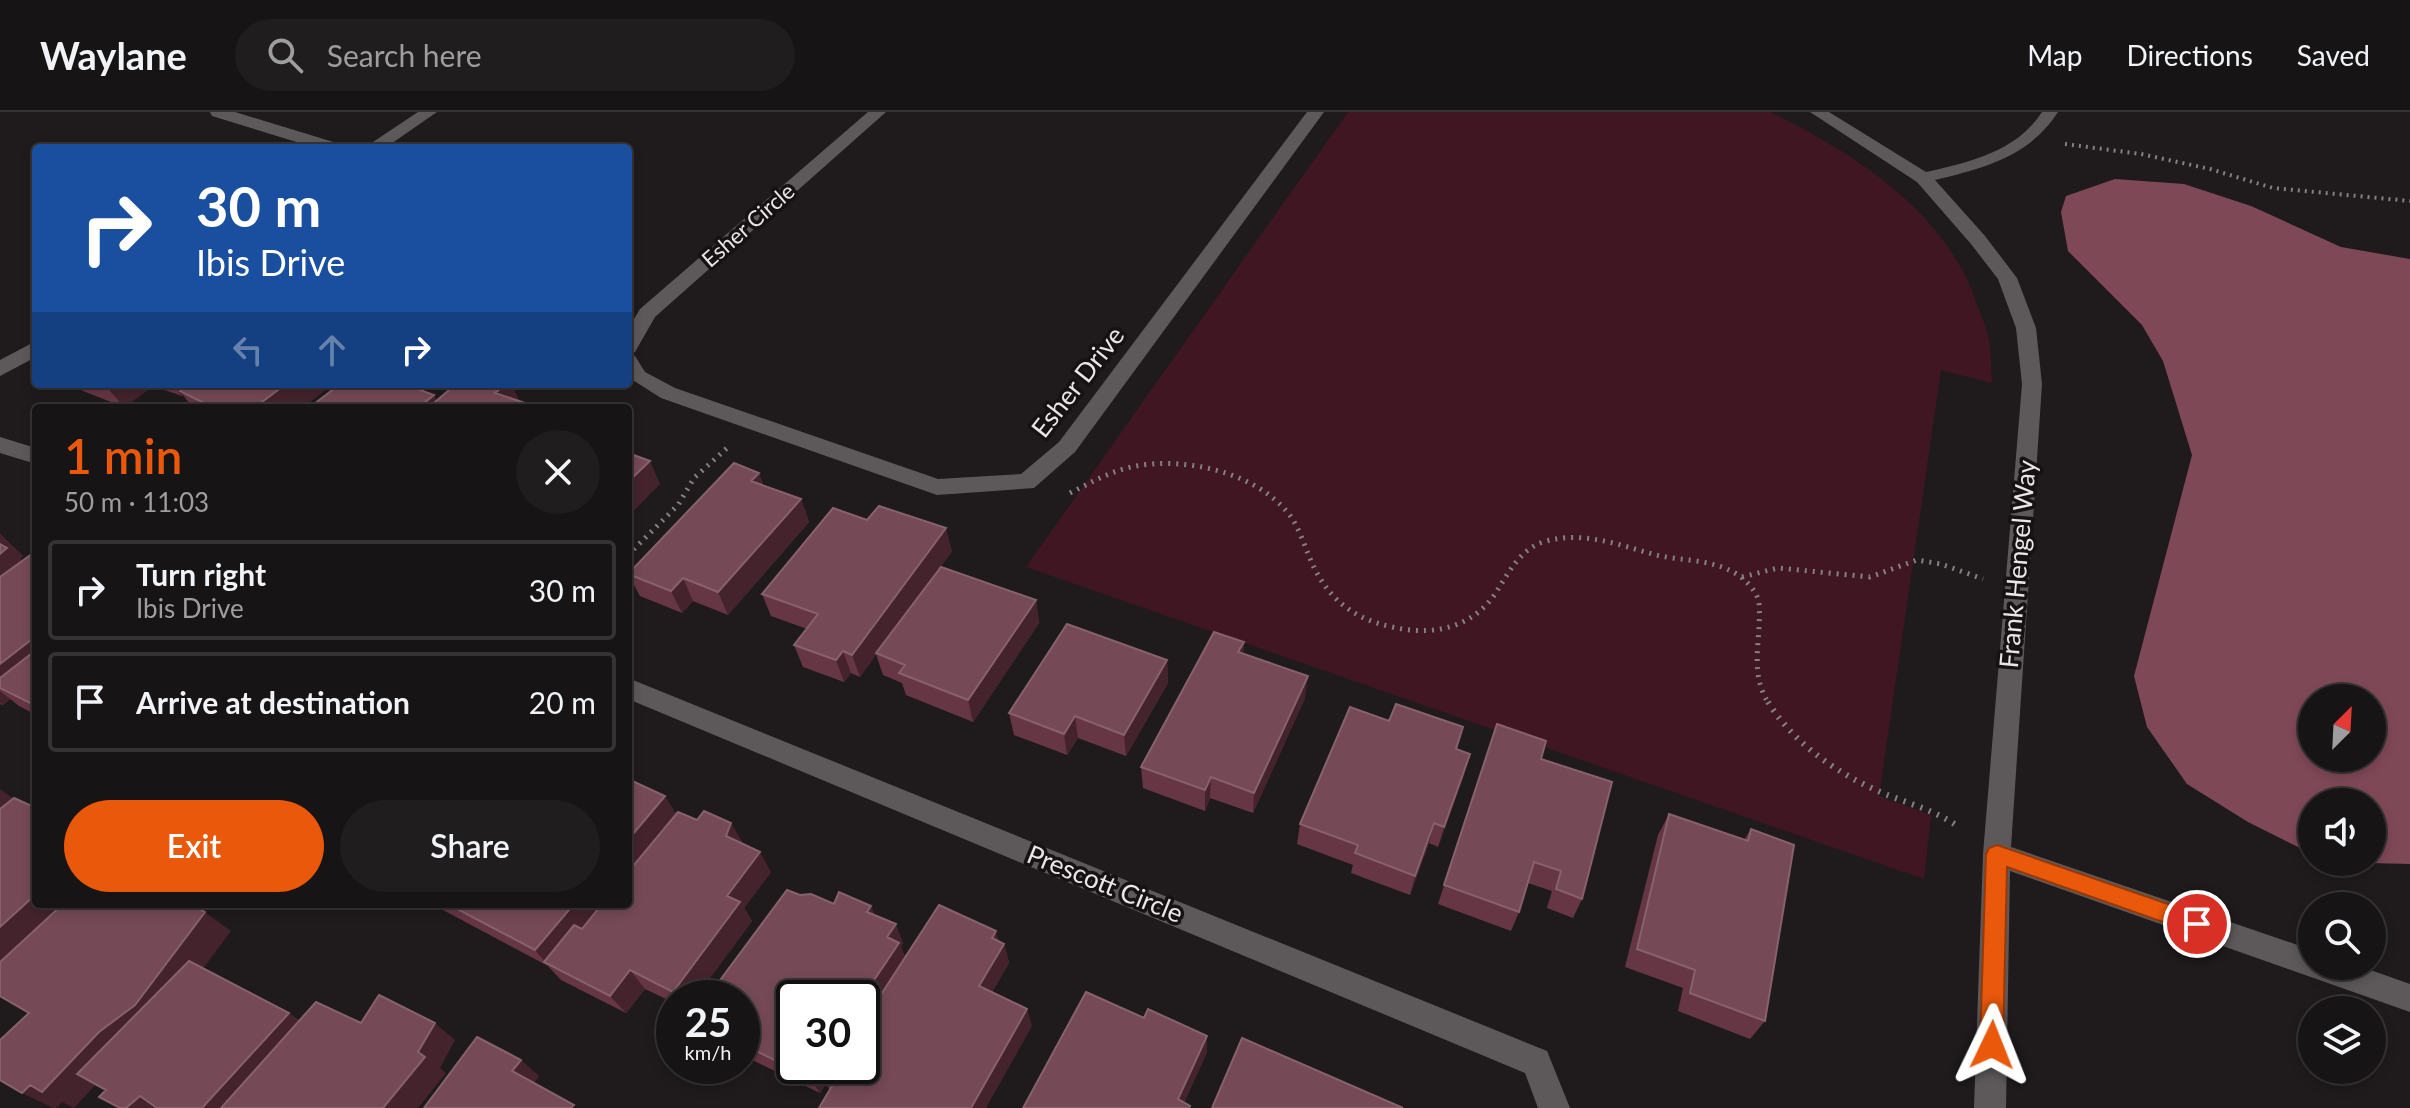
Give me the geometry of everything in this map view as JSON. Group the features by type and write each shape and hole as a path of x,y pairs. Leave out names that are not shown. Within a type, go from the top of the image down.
{"street":[{"path":"218,112 321,144"},
{"path":"379,144 429,112"},
{"name":"Esher Circle","path":"632,340 647,313 878,112"},
{"name":"Esher Drive","path":"1026,482 1067,447 1316,112"},
{"name":"Frank Hengel Way","path":"1818,112 1923,178 2007,278 2026,328 2032,384 1997,854 1990,1108"},
{"path":"1923,178 1999,156 2029,138 2050,112"},
{"path":"0,369 32,350"},
{"path":"632,367 638,377 668,393 937,487 1026,482"},
{"path":"0,445 32,455"},
{"name":"Prescott Circle","path":"632,690 1536,1062 1554,1108"},
{"path":"1997,854 2298,959"},
{"path":"2359,980 2410,998"}],"path":[{"path":"2029,138 2141,154 2273,188 2410,201"},
{"path":"632,551 678,505 694,478 752,423"},
{"path":"1026,482 1057,499 1110,472 1143,465 1187,466 1231,476 1260,488 1287,512 1305,543 1325,589 1347,610 1383,625 1420,632 1455,627 1484,611 1515,559 1539,543 1589,538 1669,558 1702,560 1742,577 1759,601 1754,643 1764,696 1802,745 1877,790 1940,813 1997,854"},
{"path":"1742,577 1764,567 1798,567 1840,578 1873,577 1918,560 2015,588"}],"shaded area":[{"path":"1348,112 1770,112 1864,166 1920,213 1943,240 1962,270 1985,326 1990,345 1992,383 1941,370 1879,796 1931,815 1924,879 1026,567"},
{"path":"2115,179 2184,184 2251,206 2341,247 2410,259 2410,864 2386,863 2386,788 2298,788 2298,847 2248,822 2187,784 2147,727 2134,676 2192,455 2163,361 2142,325 2068,251 2061,212 2066,196"}],"building":[{"path":"184,388 281,388 259,404 206,404 180,391"},
{"path":"335,388 415,388 434,395 423,404 314,404"},
{"path":"451,388 501,388 495,393 528,404 433,404"},
{"path":"632,454 650,461 632,478"},
{"path":"734,463 759,473 751,481 801,499 718,592 683,578 671,591 632,576 632,570"},
{"path":"879,506 946,528 852,655 843,651 836,660 794,645 818,614 762,594 833,508 867,520"},
{"path":"32,554 32,639 0,664 0,577"},
{"path":"941,567 1036,600 968,700 899,673 905,665 876,653"},
{"path":"1067,624 1167,660 1124,735 1075,716 1064,734 1009,713"},
{"path":"1214,632 1244,642 1238,652 1308,676 1254,793 1211,777 1205,790 1141,767"},
{"path":"32,653 32,704 0,688 0,678"},
{"path":"1396,704 1463,727 1456,749 1470,754 1444,827 1434,823 1415,876 1355,853 1358,845 1300,824 1350,707 1389,721"},
{"path":"1497,724 1546,741 1541,759 1612,782 1582,899 1556,889 1561,871 1534,862 1519,912 1444,885"},
{"path":"632,781 665,796 632,835"},
{"path":"14,798 32,806 32,898 0,927 0,809"},
{"path":"704,811 731,823 726,836 760,852 727,896 740,902 682,980 656,980 656,983 630,970 610,996 544,962 574,925 582,929 599,908 632,908 632,867 678,812 697,820"},
{"path":"1669,814 1748,841 1751,829 1794,845 1765,1021 1690,993 1695,970 1637,949"},
{"path":"787,890 800,895 811,894 834,904 839,892 871,906 867,912 896,924 887,937 899,943 874,980 776,980 776,1061 760,1053 760,980 720,980"},
{"path":"939,905 996,931 992,938 1004,944 979,986 1027,1009 971,1108 819,1108 832,1086 828,1084 880,1084 880,996"},
{"path":"59,908 198,908 205,912 135,1005 99,1032 42,1092 30,1085 22,1093 0,1080 0,1040 29,1013 0,996 0,962"},
{"path":"456,908 571,908 535,950"},
{"path":"189,961 289,1013 202,1108 157,1108 140,1096 126,1108 120,1108 99,1097 106,1090 77,1074"},
{"path":"1086,992 1144,1018 1148,1009 1207,1036 1178,1099 1189,1108 1023,1108"},
{"path":"379,995 435,1023 418,1052 425,1057 383,1108 221,1108 316,1002 361,1023"},
{"path":"477,1037 521,1060 512,1071 574,1105 571,1108 424,1108"},
{"path":"1242,1038 1403,1108 1212,1108"}],"route":[{"path":"1992,1045 1997,854 2197,924"}]}
